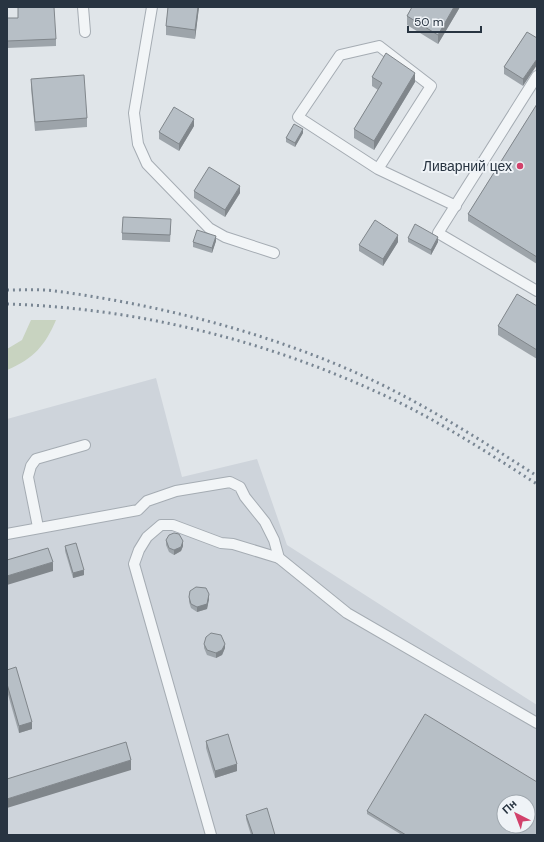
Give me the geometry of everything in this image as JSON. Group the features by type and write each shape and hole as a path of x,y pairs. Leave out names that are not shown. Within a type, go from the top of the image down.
{"lane":[{"path":"83,7 85,32"},
{"path":"152,7 134,113 138,144 147,164 209,228 225,237 274,253"},
{"path":"378,169 430,86 379,46 340,55 298,117 378,169 456,206"},
{"path":"537,76 438,233 537,291"},
{"path":"38,527 28,477 31,466 36,459 85,445"},
{"path":"7,534 38,527 138,510 147,501 176,491 230,482 240,487 245,497 265,522 274,540 279,558"},
{"path":"211,835 134,564 139,550 147,537 161,525 173,525 221,543 233,544 279,558 347,613 537,723"}],"shaded area":[{"path":"156,378 182,477 257,459 287,545 537,705 537,835 7,835 7,419"}],"green space":[{"path":"31,320 56,320 43,344 37,351 24,361 7,370 7,349 22,340"}],"building":[{"path":"18,7 54,7 56,39 7,41 7,18 18,18"},
{"path":"168,7 198,7 195,30 166,26"},
{"path":"412,7 454,7 438,35 407,16"},
{"path":"527,32 537,38 537,59 523,79 504,67"},
{"path":"386,53 415,73 374,141 354,129 382,83 372,77"},
{"path":"84,75 87,118 35,122 31,79"},
{"name":"Ливарний цех","path":"537,104 537,257 468,214"},
{"path":"174,107 194,119 179,144 159,132"},
{"path":"294,124 303,129 295,143 286,138"},
{"path":"209,167 240,186 225,210 194,191"},
{"path":"123,217 171,219 170,235 122,233"},
{"path":"375,220 398,235 383,259 359,245"},
{"path":"415,224 438,237 431,250 408,238"},
{"path":"197,230 216,236 212,248 193,242"},
{"path":"517,294 537,306 537,350 498,326"},
{"path":"174,533 179,534 183,541 181,547 174,550 169,548 166,540 169,535"},
{"path":"76,543 84,570 73,573 65,546"},
{"path":"48,548 53,562 7,576 7,560"},
{"path":"196,587 206,588 209,594 207,604 197,607 191,604 189,597 190,591"},
{"path":"211,633 221,635 225,644 222,650 216,653 207,650 204,644 206,637"},
{"path":"16,667 32,722 19,726 7,684 7,670"},
{"path":"425,714 537,782 537,835 406,835 367,811"},
{"path":"228,734 237,764 215,771 206,741"},
{"path":"126,742 131,760 7,799 7,779"},
{"path":"267,808 275,835 253,835 246,815"}],"railway":[{"path":"7,290 55,291 136,304 176,313 257,335 335,364 393,390 477,438 537,476"},
{"path":"7,304 102,312 150,320 243,342 288,356 333,373 418,412 498,459 537,484"}],"place":[{"name":"Ливарний цех","path":"520,166"}]}
